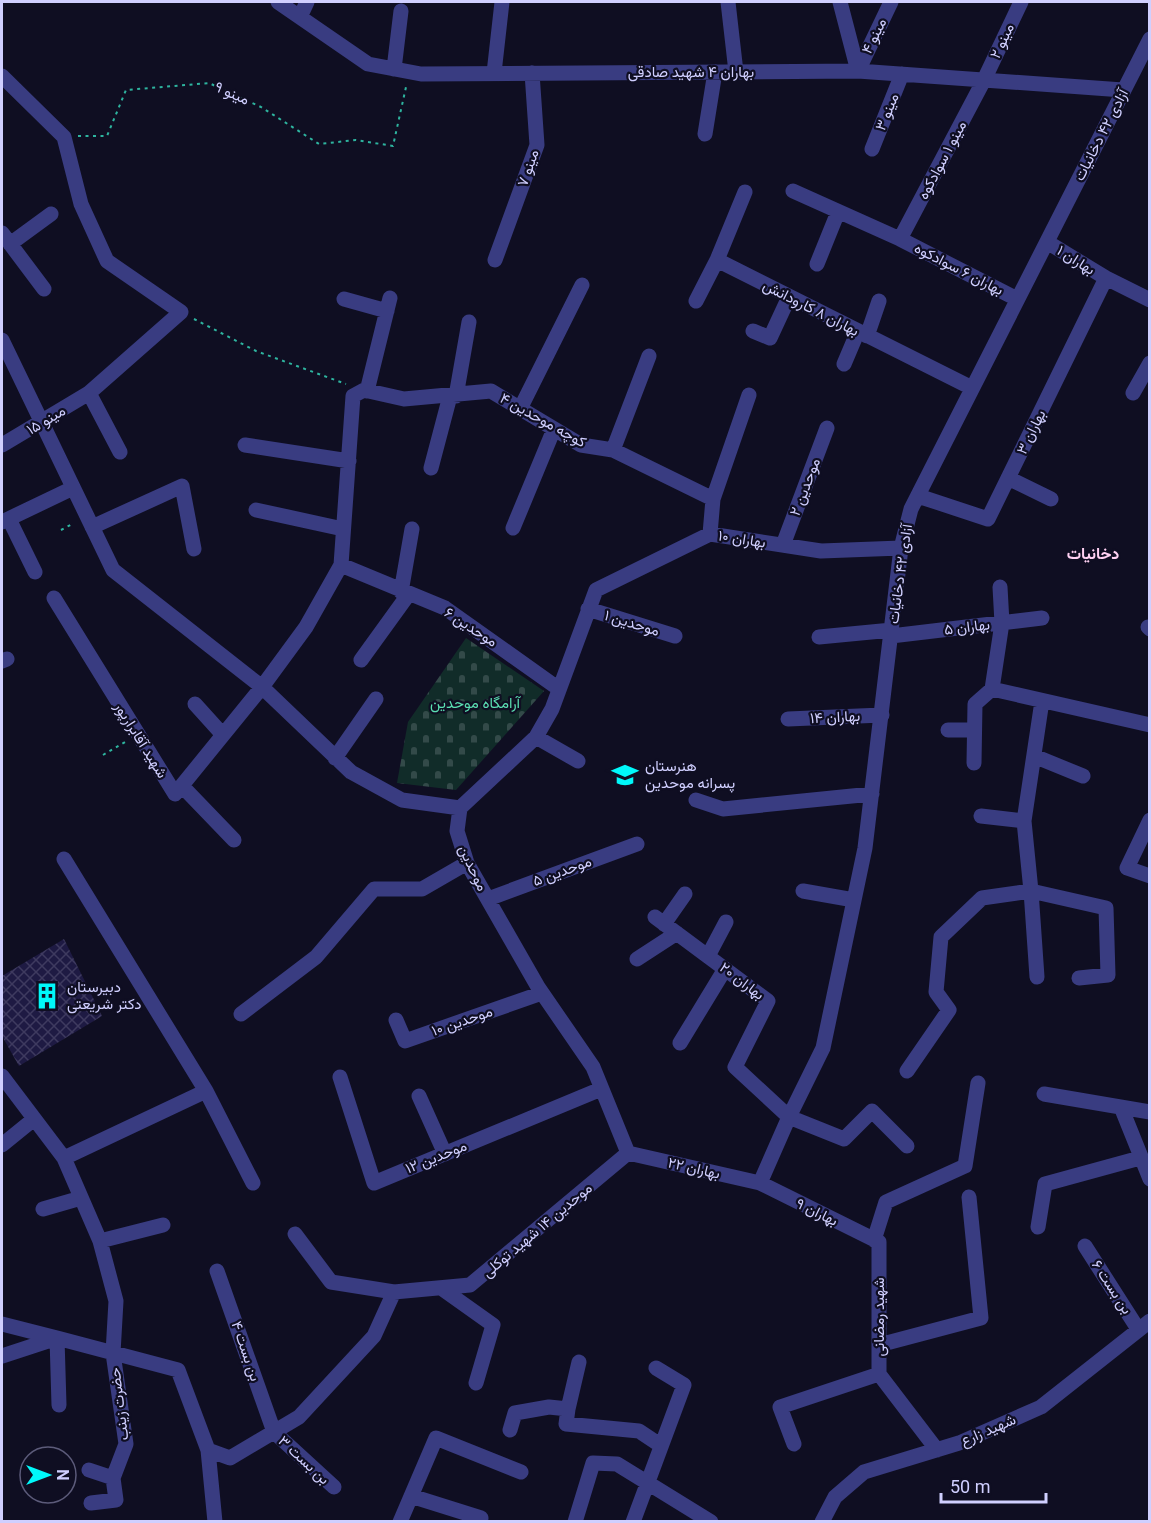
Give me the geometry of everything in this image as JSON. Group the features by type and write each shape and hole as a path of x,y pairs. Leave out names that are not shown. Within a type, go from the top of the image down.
{"street":[{"name":"بهاران ۴ شهید صادقی","path":"278,2 368,64 409,71 494,73 858,71 1123,90"},
{"path":"300,17 307,2"},
{"path":"494,73 502,2"},
{"path":"728,2 736,72"},
{"path":"840,2 858,71"},
{"name":"مینو ۴","path":"858,71 891,2"},
{"name":"مینو ۲","path":"984,80 1021,2"},
{"path":"394,69 401,11"},
{"name":"آزادی ۴۲ دخانیات","path":"760,1183 789,1117 824,1048 854,900 872,794 901,548 911,509 1149,39"},
{"path":"705,134 715,72"},
{"name":"مینو ۷","path":"495,260 537,144 532,73"},
{"name":"مینو ۳","path":"872,149 902,74"},
{"path":"2,76 64,137 81,204 107,261 181,312"},
{"name":"مینو ۱ سوادکوه","path":"900,239 984,80"},
{"name":"بهاران ۶ سوادکوه","path":"793,190 900,239 1017,299"},
{"path":"696,301 717,260 745,192"},
{"path":"817,264 838,212"},
{"path":"44,289 6,239 51,214"},
{"name":"بهاران ۱","path":"1047,242 1106,278 1149,300"},
{"name":"بهاران ۸ کارودانش","path":"717,260 972,388"},
{"name":"بهاران ۳","path":"918,496 988,519 1106,278"},
{"path":"520,409 582,285"},
{"path":"753,331 770,338 789,297"},
{"path":"341,566 353,396 365,391 388,304 344,298"},
{"path":"844,364 879,301"},
{"name":"مینو ۱۵","path":"2,445 89,393 181,312"},
{"path":"431,468 453,396 469,322"},
{"path":"2,340 113,570 262,687 351,772 402,800 460,808 536,737 552,709 588,609"},
{"path":"613,450 649,356"},
{"path":"1133,393 1149,363"},
{"name":"کوچه موحدین ۴","path":"365,391 404,399 490,392 581,445 613,450 713,499"},
{"path":"89,393 120,452"},
{"path":"710,534 713,499 749,395"},
{"name":"موحدین ۲","path":"783,545 827,428"},
{"path":"513,528 554,429"},
{"path":"245,445 349,461"},
{"path":"1008,478 1051,499"},
{"path":"92,527 182,486 194,549"},
{"path":"35,572 5,520 73,488"},
{"path":"256,510 343,529"},
{"path":"361,660 405,594 412,529"},
{"name":"بهاران ۱۰","path":"588,609 596,590 710,534 821,551 901,548"},
{"name":"شهید آقابرارپور","path":"54,598 175,794 262,687 306,627 341,566"},
{"name":"موحدین ۶","path":"341,566 405,594 445,608 559,689"},
{"path":"974,763 975,704 992,689 1002,623 1000,587"},
{"name":"موحدین ۱","path":"588,609 675,636"},
{"name":"بهاران ۵","path":"819,637 892,633 1042,618"},
{"path":"992,689 1149,725"},
{"path":"335,758 376,699"},
{"path":"1037,977 1024,821 1042,701"},
{"path":"195,704 223,735"},
{"name":"بهاران ۱۴","path":"788,719 882,715"},
{"path":"948,730 974,730"},
{"path":"536,737 578,761"},
{"path":"1034,756 1083,776"},
{"path":"182,786 234,840"},
{"path":"696,800 723,809 872,794"},
{"name":"موحدین","path":"460,808 458,831 467,862 542,993 593,1067 628,1153"},
{"path":"981,816 1024,821"},
{"path":"1149,820 1127,868 1149,876"},
{"name":"موحدین ۵","path":"488,899 637,844"},
{"path":"64,859 206,1091 253,1183"},
{"path":"241,1014 316,957 374,889 422,889 467,862"},
{"path":"803,891 854,900"},
{"path":"907,1071 949,1010 936,992 941,937 982,898 1030,891 1106,908 1108,975 1079,978"},
{"name":"بهاران ۲۰","path":"685,894 660,921 768,1001 735,1067 789,1117"},
{"path":"708,956 726,922"},
{"path":"637,959 677,933"},
{"path":"680,1043 725,969"},
{"name":"موحدین ۱۰","path":"396,1020 405,1041 542,993"},
{"name":"حضرت زینب","path":"2,1076 64,1158 100,1241 116,1301 113,1353 126,1444 113,1478 116,1500 91,1503"},
{"name":"موحدین ۱۲","path":"340,1077 374,1183 601,1089"},
{"path":"874,1240 886,1202 965,1166 978,1083"},
{"path":"64,1158 206,1091"},
{"path":"1044,1095 1149,1112"},
{"path":"419,1096 445,1154"},
{"path":"1121,1107 1149,1179"},
{"path":"789,1117 844,1139 872,1111 907,1146"},
{"path":"2,1145 34,1119"},
{"name":"بهاران ۲۲","path":"628,1153 760,1183"},
{"name":"موحدین ۱۴ شهید توکلی","path":"295,1234 331,1282 394,1292 470,1285 628,1153"},
{"path":"1038,1227 1045,1184 1140,1158"},
{"name":"بهاران ۹","path":"760,1183 874,1240"},
{"path":"879,1345 981,1317 969,1197"},
{"path":"43,1209 81,1198"},
{"path":"100,1241 163,1225"},
{"name":"شهید رمضانی","path":"874,1240 879,1242 879,1374 937,1450"},
{"name":"بن بست ۶","path":"1085,1246 1144,1325"},
{"name":"بن بست ۴","path":"217,1271 274,1432"},
{"path":"441,1288 493,1325 476,1383"},
{"path":"208,1450 230,1458 299,1417 374,1336 394,1292"},
{"path":"2,1324 178,1370 208,1450 215,1521"},
{"name":"شهید زارع","path":"822,1521 835,1497 864,1472 937,1450 1041,1407 1144,1325"},
{"path":"2,1356 57,1338"},
{"path":"57,1338 59,1405"},
{"path":"579,1362 566,1424 639,1431 660,1445"},
{"path":"633,1521 684,1385 656,1368"},
{"path":"794,1444 780,1407 879,1374"},
{"path":"510,1430 515,1413 549,1407 568,1408"},
{"name":"بن بست ۳","path":"274,1432 334,1487"},
{"path":"400,1521 436,1438 521,1472"},
{"path":"575,1521 593,1463 617,1464 711,1521"},
{"path":"89,1470 113,1478"},
{"path":"411,1496 481,1518"}],"path":[{"name":"مینو ۹","path":"64,137 107,136 126,90 209,83 261,107 319,144 356,140 393,146 409,71"},
{"path":"181,312 256,351 365,391"},
{"path":"102,755 137,734"}],"green space":[{"name":"آرامگاه موحدین","path":"466,638 544,691 456,790 397,783 408,722"}],"building":[{"name":"دبیرستان دکتر شریعتی","path":"64,939 102,1016 19,1066 2,1036 2,976"}],"place":[{"name":"هنرستان پسرانه موحدین","path":"625,775"},
{"name":"دبیرستان دکتر شریعتی","path":"47,996"}],"district":[{"name":"دخانیات","path":"1093,553"}]}
